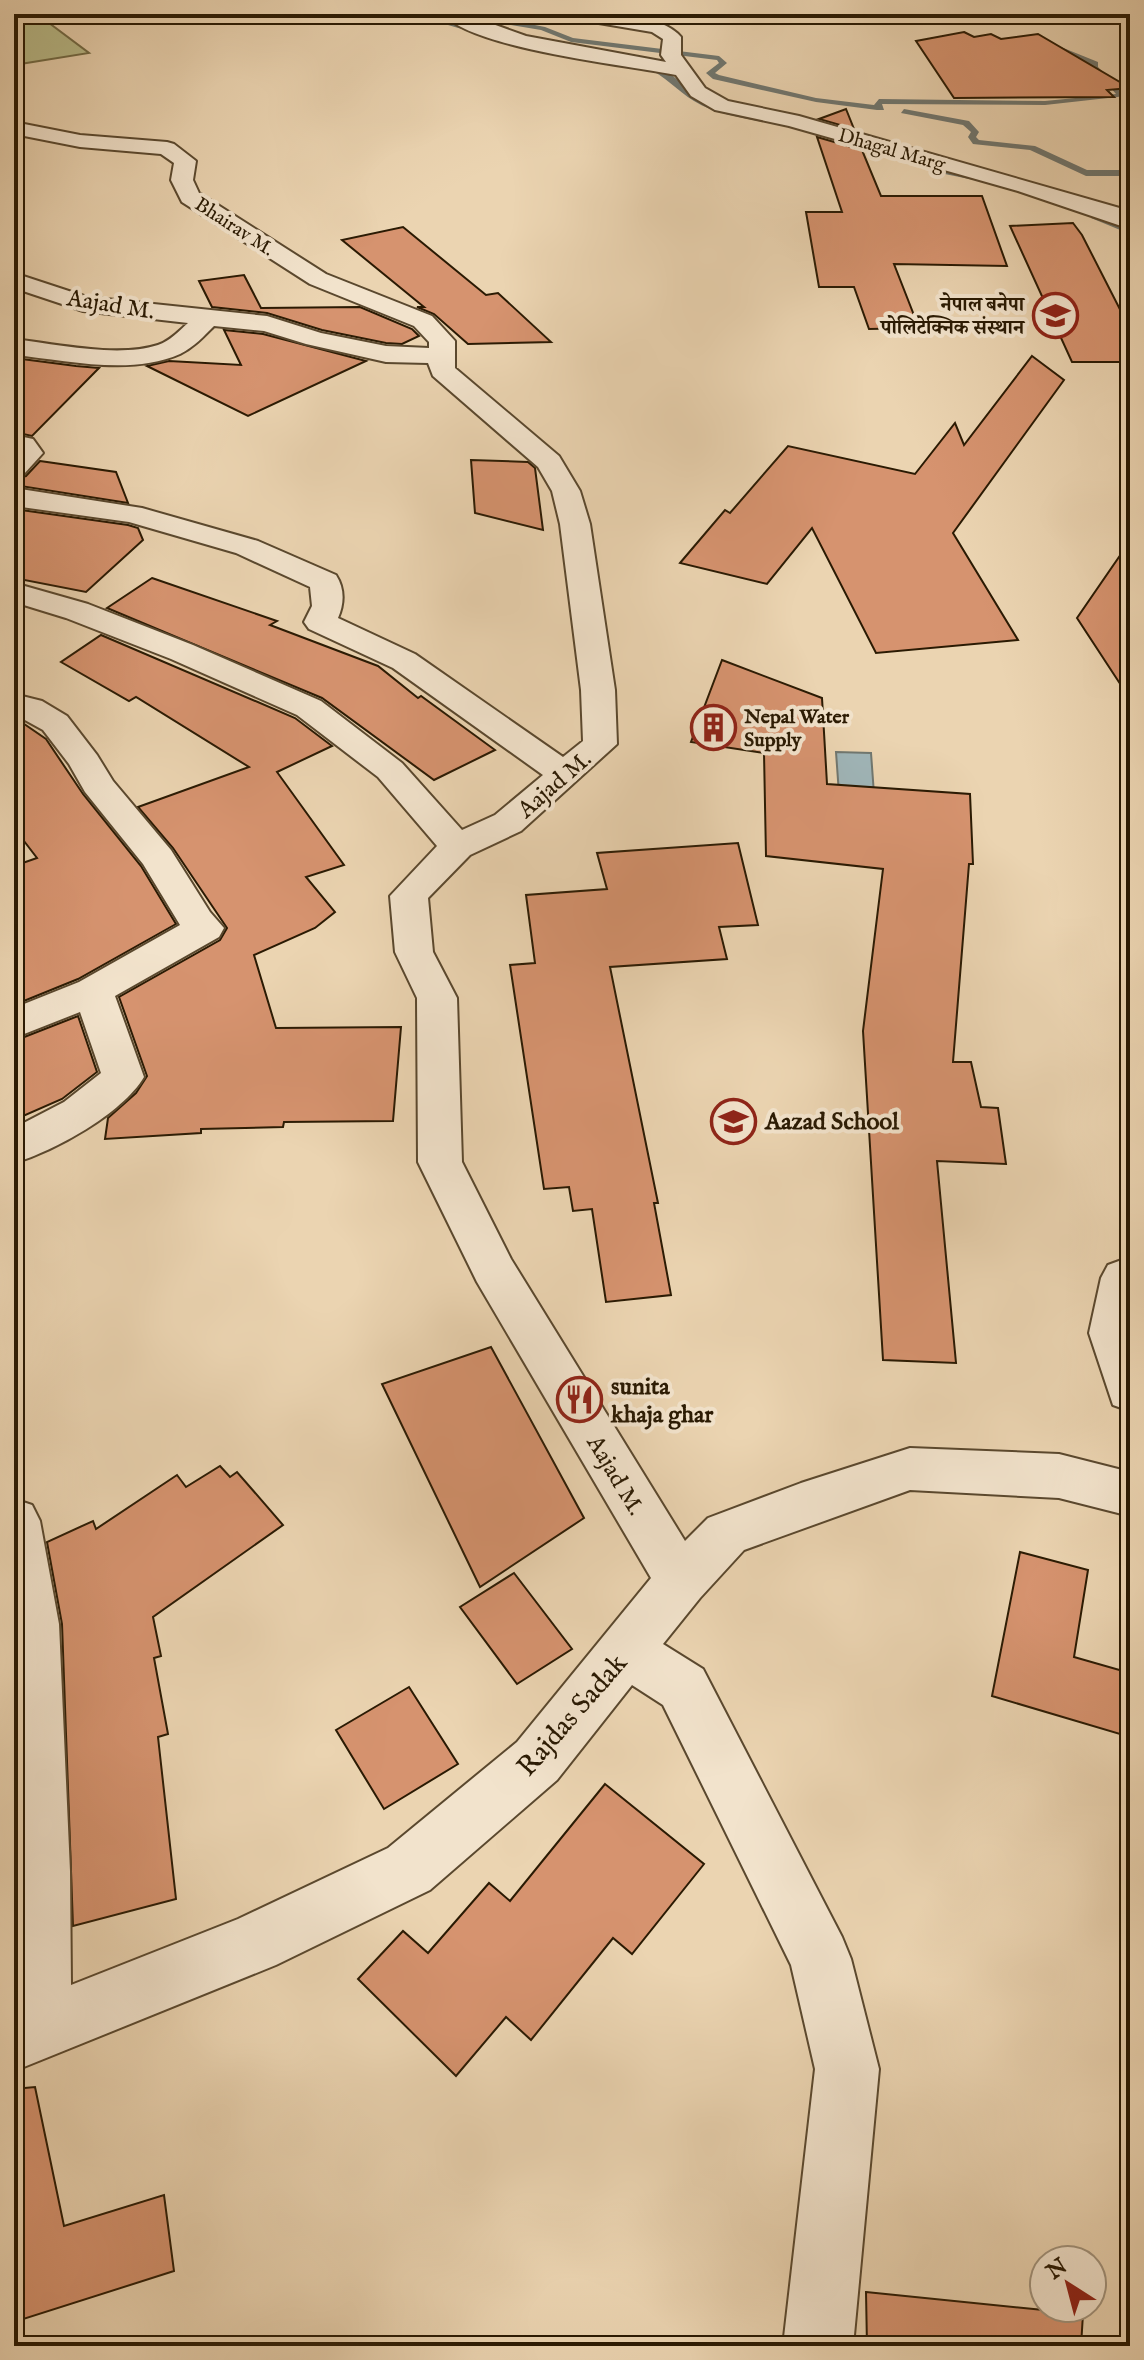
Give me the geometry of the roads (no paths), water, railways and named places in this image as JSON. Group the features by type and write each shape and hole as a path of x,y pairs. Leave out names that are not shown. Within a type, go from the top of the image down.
{"street":[{"path":"452,14 473,27 524,40 677,63"},
{"name":"Dhagal Marg","path":"581,15 657,27 672,37 677,63 698,92 722,106 792,120 1026,186 1115,214 1130,222"},
{"name":"Bhairav M.","path":"14,128 80,141 167,148 185,161 182,180 190,197 201,205 318,279 423,321 442,341 442,370"},
{"name":"Aajad M.","path":"14,280 83,304 267,324 315,339 386,354 439,356 442,370 549,462 566,491 575,524 598,690 600,744 508,823 457,847 409,896 414,952 437,998 440,1162 493,1269 681,1581"},
{"path":"14,347 86,354 166,351 190,335 209,316"},
{"path":"14,443 23,445 29,453 14,468"},
{"path":"14,497 144,518 247,547 325,582 328,606 320,622 404,661 564,774"},
{"path":"14,592 77,611 182,652 309,708 390,770 457,847"},
{"path":"14,704 30,708 55,723 85,762 97,785 158,858 196,920 205,928 93,991 14,1024"},
{"path":"14,1147 79,1113 123,1077 93,991"},
{"path":"1130,1275 1124,1278 1113,1333 1130,1391"},
{"name":"Rajdas Sadak","path":"27,2033 254,1943 409,1869 537,1761 681,1581 726,1534 910,1469 1059,1476 1130,1494"},
{"path":"14,1521 32,1624 40,1871 27,2033"},
{"path":"626,1651 683,1687 820,1959 847,2069 818,2346"}],"water":[{"path":"836,752 871,753 874,794 839,794"}],"waterway":[{"path":"443,14 451,23 479,32"},
{"path":"483,14 483,18 542,28 571,40 668,52"},
{"path":"877,108 879,101 1045,103 1122,96 1094,67 1095,64 1046,43"},
{"path":"671,52 719,58 723,63 710,73 716,77 816,100 877,108"},
{"path":"649,66 664,73 684,91 707,105 763,119"},
{"path":"904,111 966,123 975,132 972,137 976,142 1032,148 1086,173 1130,173"},
{"path":"908,158 943,171 979,178"},
{"path":"1094,216 1130,231"}],"place":[{"name":"नेपाल बनेपा पोलिटेक्निक संस्थान","path":"1055,315"},
{"name":"Nepal Water Supply","path":"713,727"},
{"name":"Aazad School","path":"734,1121"},
{"name":"sunita khaja ghar","path":"580,1400"}]}
